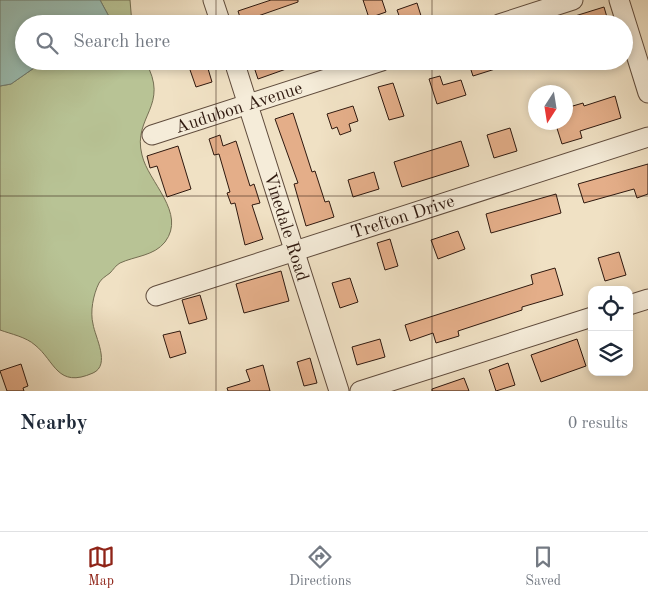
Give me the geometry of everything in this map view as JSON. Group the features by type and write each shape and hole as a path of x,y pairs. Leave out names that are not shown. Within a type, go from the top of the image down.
{"street":[{"path":"213,0 218,15"},
{"path":"527,15 573,0"},
{"path":"618,0 623,15"},
{"path":"633,46 648,93"},
{"name":"Vinedale Road","path":"237,70 339,391"},
{"name":"Audubon Avenue","path":"152,135 354,70"},
{"name":"Trefton Drive","path":"156,296 648,137"},
{"path":"633,304 648,299"},
{"path":"360,391 588,318"}],"green space":[{"path":"100,0 130,0 131,15 108,15"},
{"path":"31,70 149,70 152,76 153,100 142,130 140,142 146,165 169,209 172,220 171,231 161,247 150,253 120,263 99,283 94,298 92,319 100,350 101,364 93,373 81,377 72,378 64,375 31,342 0,330 0,86 11,84"}],"water":[{"path":"0,0 100,0 108,15 15,15 15,70 31,70 11,84 0,86"}],"building":[{"path":"271,0 298,0 298,2 261,15 239,15 238,11"},
{"path":"363,0 382,0 386,12 378,15 368,15"},
{"path":"417,3 421,15 399,15 397,10"},
{"path":"604,7 606,15 578,15"},
{"path":"190,70 208,70 212,82 196,87"},
{"path":"255,70 283,70 258,79"},
{"path":"471,70 492,70 473,76"},
{"path":"440,76 443,85 461,80 466,95 437,104 429,79"},
{"path":"393,83 404,116 389,120 378,87"},
{"path":"615,96 621,118 580,131 582,138 562,144 558,130 573,130 573,106 583,103 584,106"},
{"path":"353,106 358,121 349,124 351,131 340,135 337,127 332,129 327,114"},
{"path":"293,113 312,172 315,171 325,202 329,201 334,217 306,226 294,184 298,183 275,119"},
{"path":"510,128 517,151 494,158 487,135"},
{"path":"220,135 223,146 236,141 250,186 254,184 260,203 252,205 263,239 245,245 235,203 231,204 227,193 230,192 219,154 214,155 209,139"},
{"path":"461,141 469,166 402,187 394,162"},
{"path":"178,146 191,189 167,197 157,166 150,168 147,156"},
{"path":"648,164 648,194 637,198 634,189 584,203 578,184"},
{"path":"374,172 379,189 353,197 348,180"},
{"path":"556,194 561,213 491,233 486,214"},
{"path":"458,231 465,249 438,259 431,240"},
{"path":"390,239 398,266 385,270 377,243"},
{"path":"619,252 626,275 605,281 598,258"},
{"path":"555,268 563,295 522,307 522,310 458,331 459,336 436,343 433,333 410,341 405,325 533,284 531,275"},
{"path":"281,271 289,301 244,313 236,284"},
{"path":"350,278 358,302 340,308 332,283"},
{"path":"200,295 207,319 189,324 182,300"},
{"path":"180,331 186,353 170,358 163,335"},
{"path":"380,339 385,357 357,365 352,347"},
{"path":"577,339 586,366 541,382 531,355"},
{"path":"310,358 317,383 304,386 297,362"},
{"path":"508,363 515,385 496,391 489,370"},
{"path":"21,364 28,386 23,388 24,391 7,391 0,371"},
{"path":"263,365 270,391 228,391 227,388 250,381 246,370"},
{"path":"464,378 469,391 432,391 432,389"}]}
